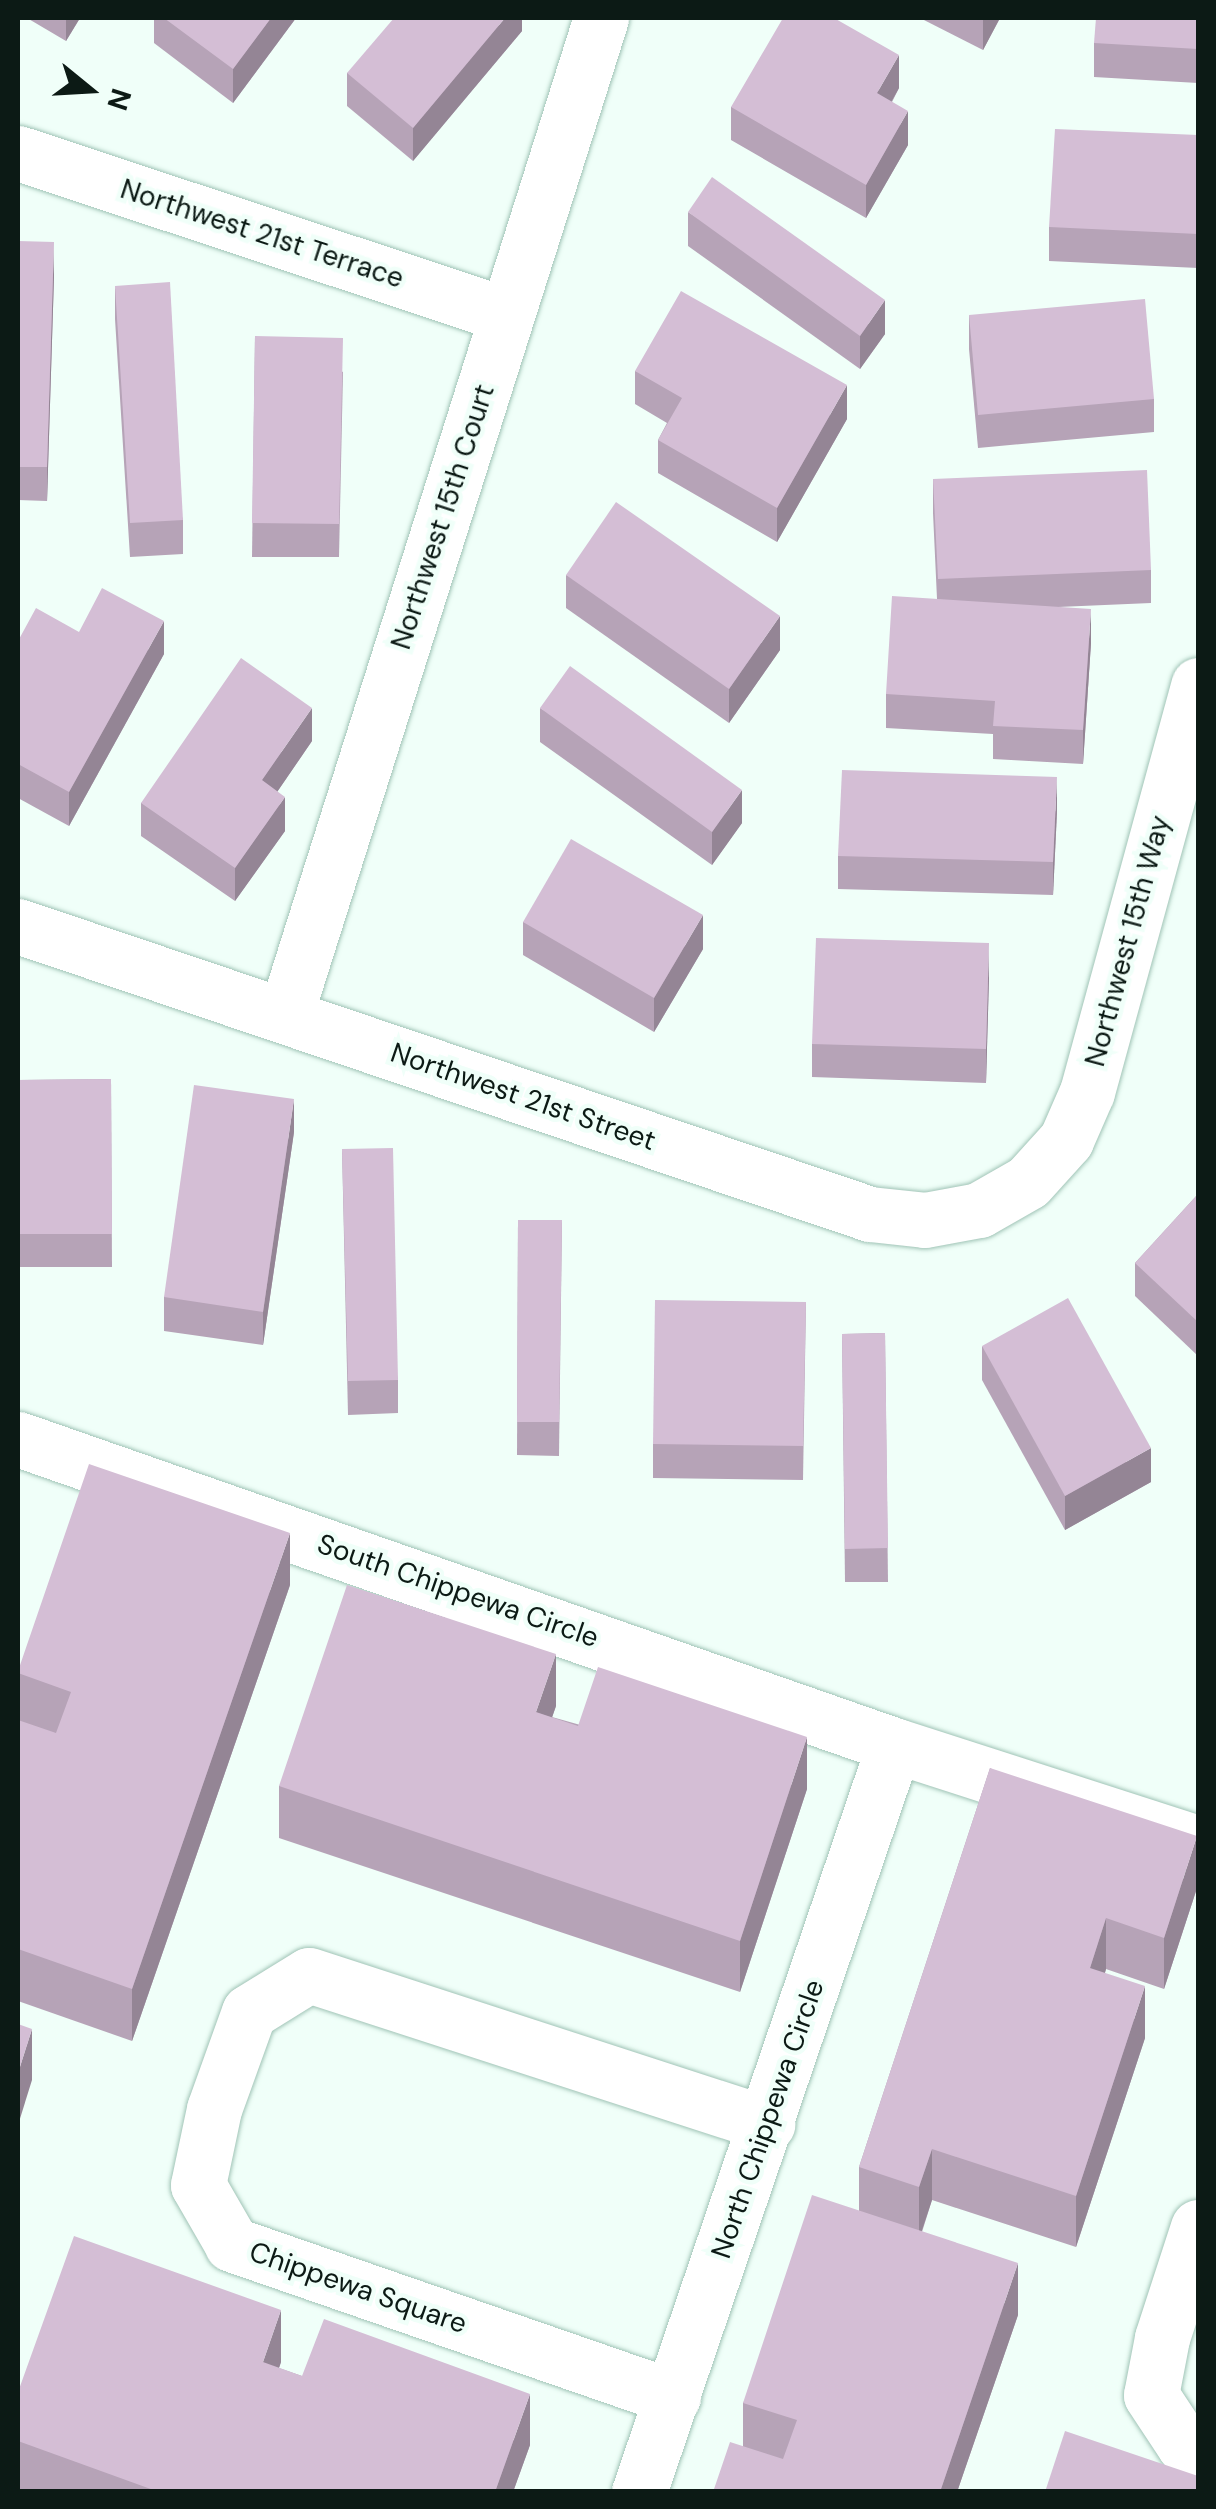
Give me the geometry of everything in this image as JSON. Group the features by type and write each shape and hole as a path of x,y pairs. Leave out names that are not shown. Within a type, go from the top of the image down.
{"street":[{"name":"Northwest 15th Court","path":"284,1016 601,18"},
{"name":"Northwest 21st Terrace","path":"18,154 507,314"},
{"name":"Northwest 15th Way","path":"1028,1182 1066,1140 1087,1092 1198,686"},
{"name":"Northwest 21st Street","path":"18,926 870,1214 925,1220 979,1210 1028,1182"},
{"name":"South Chippewa Circle","path":"19,1443 894,1745 1198,1843"},
{"name":"North Chippewa Circle","path":"639,2492 894,1745"},
{"name":"Chippewa Square","path":"672,2397 232,2244 198,2185 214,2110 249,2012 309,1975 766,2124"},
{"path":"1198,2227 1162,2338 1151,2394 1184,2445 1198,2452"}],"building":[{"path":"164,18 271,18 233,69"},
{"path":"394,18 505,18 413,128 347,73"},
{"path":"783,18 834,18 899,55 877,93 908,111 866,185 731,107"},
{"path":"1096,18 1198,18 1198,49 1094,43"},
{"path":"1055,129 1198,135 1198,234 1049,227"},
{"path":"712,177 885,300 860,336 688,212"},
{"path":"18,241 54,242 47,467 18,467"},
{"path":"170,282 183,520 130,523 115,286"},
{"path":"681,291 847,385 777,508 658,440 682,398 635,371"},
{"path":"1145,299 1154,399 978,415 969,315"},
{"path":"255,336 343,338 339,524 252,523"},
{"path":"1147,470 1151,570 938,579 933,479"},
{"path":"616,502 780,616 729,689 566,575"},
{"path":"102,588 164,621 69,792 18,764 18,641 36,608 79,632"},
{"path":"892,596 1091,609 1083,730 993,726 995,701 886,694"},
{"path":"241,658 312,708 262,780 285,797 235,868 141,803"},
{"path":"570,666 742,790 712,832 540,708"},
{"path":"842,770 1057,777 1053,862 838,856"},
{"path":"571,839 703,915 654,998 523,922"},
{"path":"816,938 989,943 986,1049 812,1044"},
{"path":"111,1079 112,1234 18,1234 18,1080"},
{"path":"194,1085 294,1099 263,1312 164,1297"},
{"path":"393,1148 398,1380 348,1381 342,1149"},
{"path":"1198,1194 1198,1322 1135,1263"},
{"path":"518,1220 562,1220 559,1422 517,1422"},
{"path":"1068,1298 1151,1448 1065,1496 982,1346"},
{"path":"655,1300 806,1302 803,1446 653,1444"},
{"path":"885,1333 888,1548 845,1549 842,1334"},
{"path":"89,1464 290,1533 132,1989 18,1949 18,1720 56,1733 71,1692 18,1671"},
{"path":"347,1585 556,1654 536,1712 578,1726 598,1667 807,1737 740,1941 279,1786"},
{"path":"990,1768 1197,1836 1164,1938 1106,1918 1090,1968 1145,1986 1076,2196 932,2149 919,2187 859,2167"},
{"path":"18,2024 32,2029 18,2073"},
{"path":"812,2195 1018,2263 940,2492 713,2492 730,2442 783,2459 797,2420 743,2403"},
{"path":"74,2236 281,2310 263,2362 302,2376 324,2319 530,2394 495,2492 159,2492 18,2441 18,2392"},
{"path":"1065,2431 1198,2476 1198,2492 1045,2492"}]}
